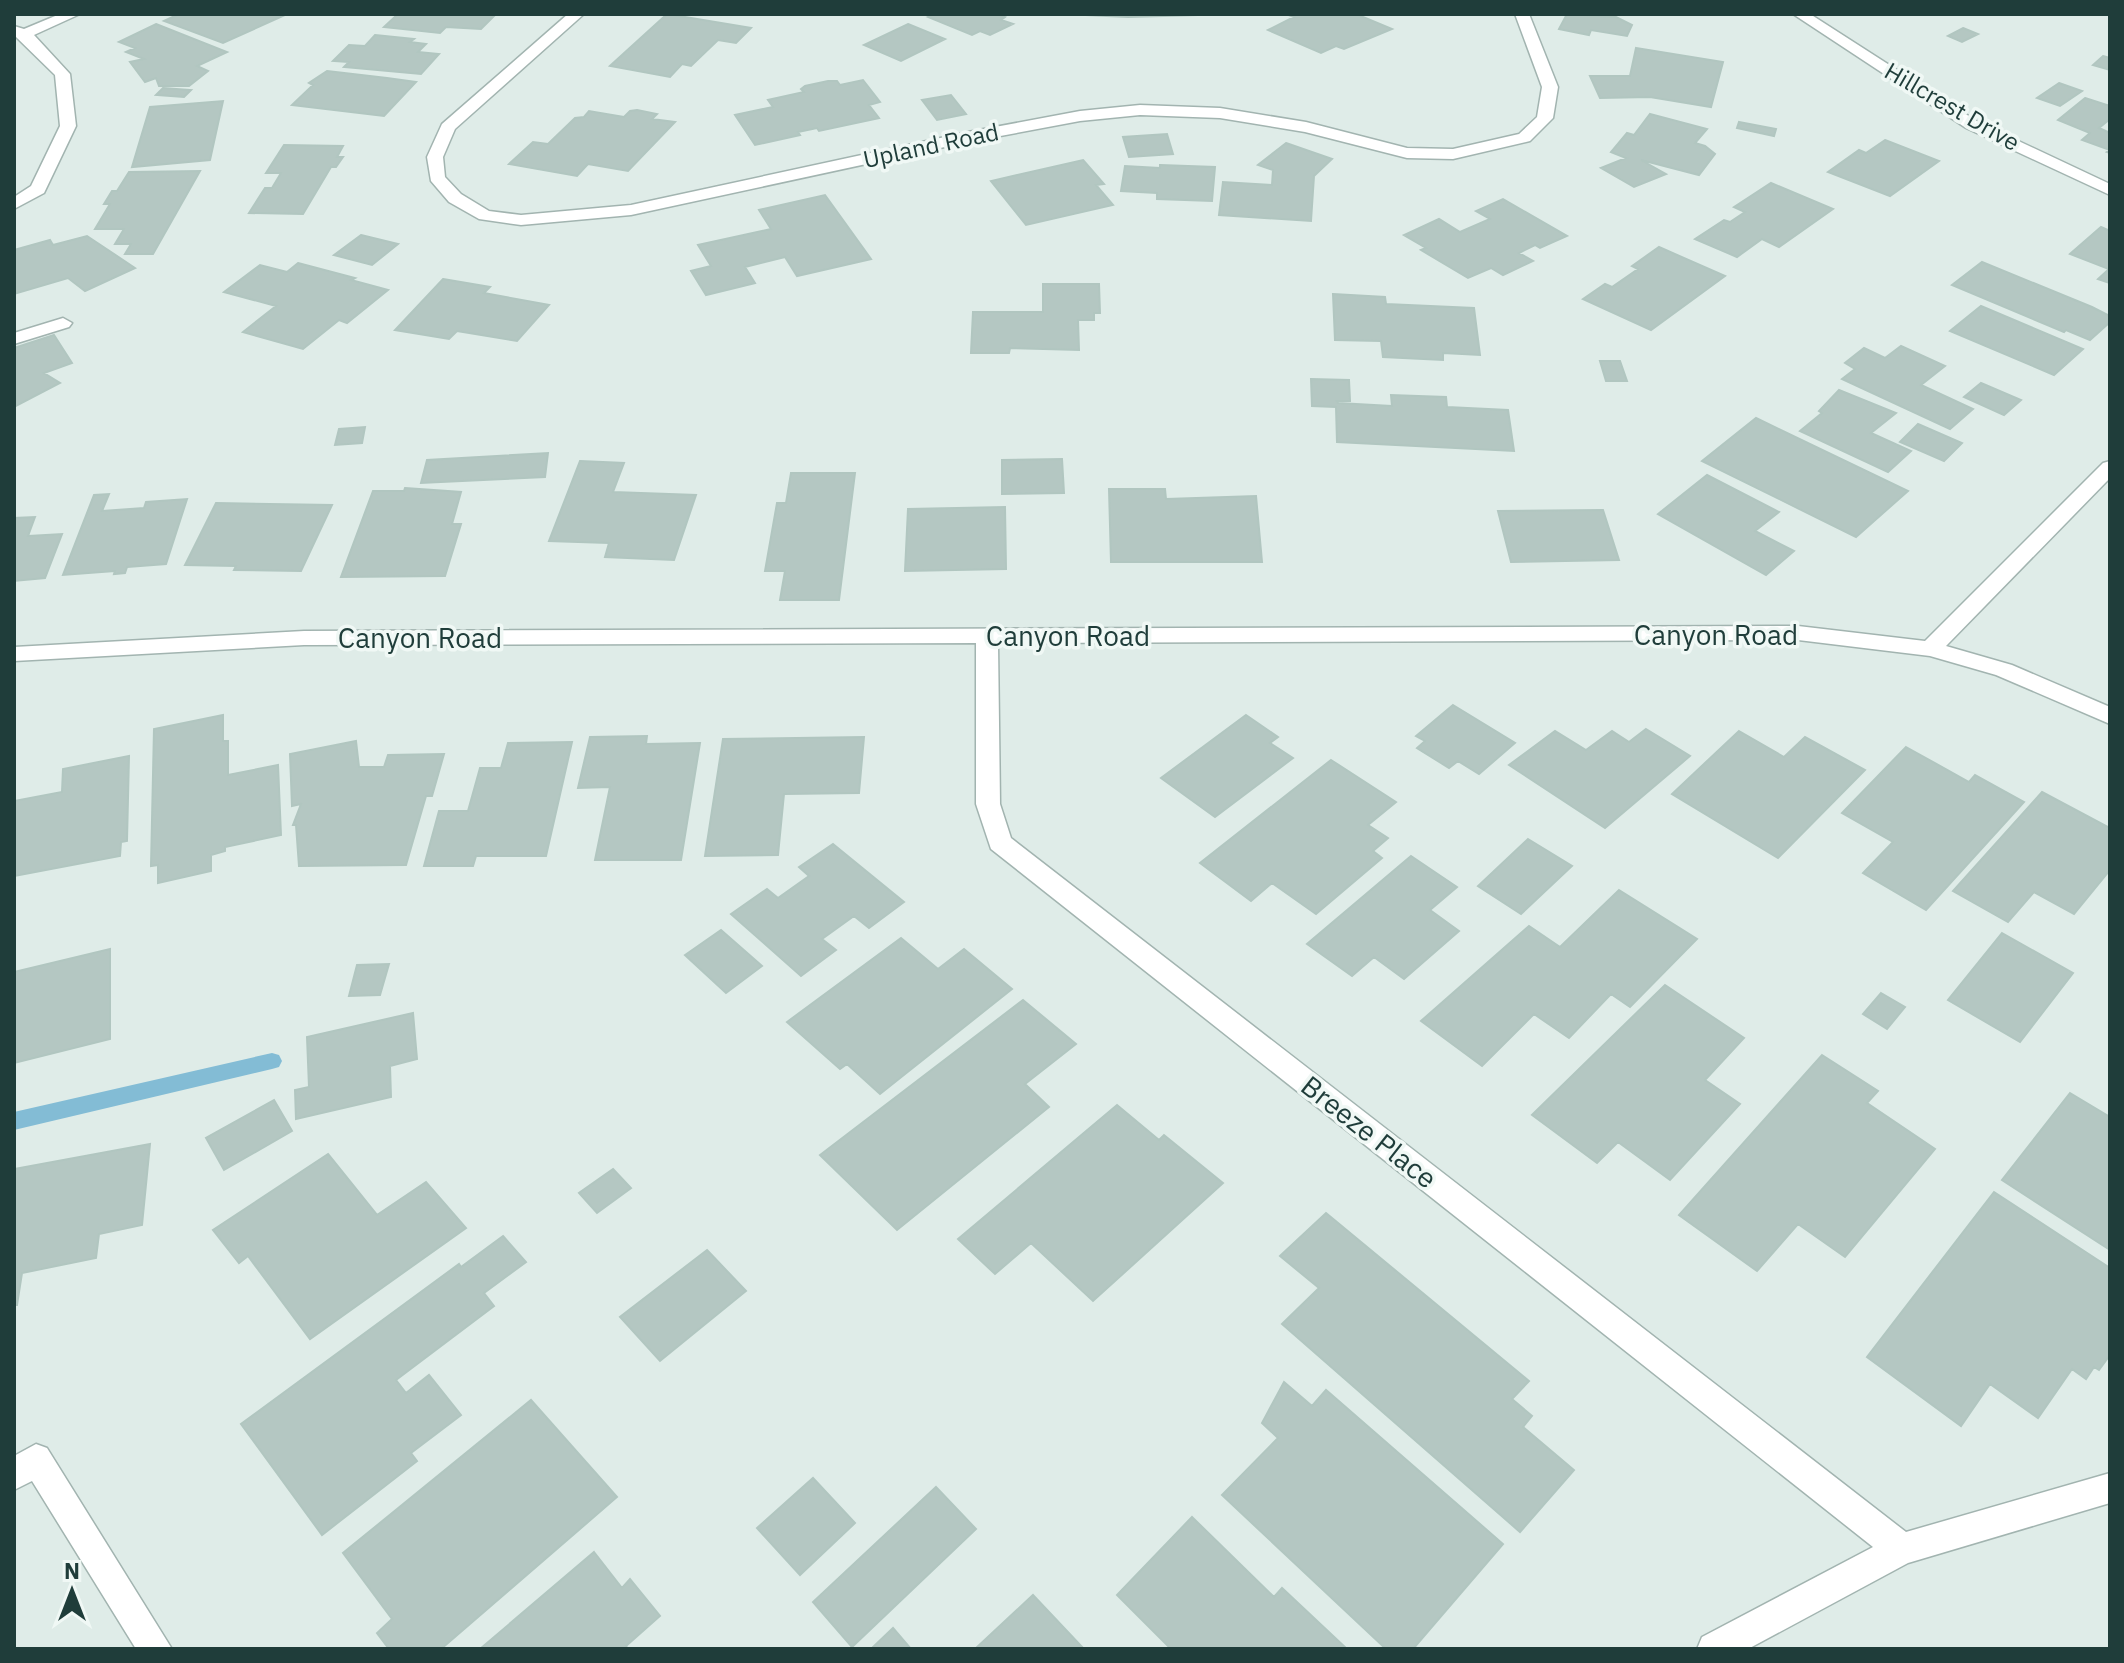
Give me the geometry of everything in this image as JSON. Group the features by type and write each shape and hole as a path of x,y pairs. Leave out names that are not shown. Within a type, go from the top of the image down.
{"street":[{"path":"14,204 38,189 68,126 62,74 19,32 73,14"},
{"name":"Upland Road","path":"577,14 448,127 435,157 437,178 455,198 485,215 521,220 631,210 968,137 1080,116 1140,110 1220,113 1306,127 1407,153 1453,154 1524,138 1545,118 1550,87 1522,14"},
{"name":"Hillcrest Drive","path":"1800,14 1972,125 2110,190"},
{"path":"14,339 63,323"},
{"path":"1930,649 2110,467"},
{"name":"Canyon Road","path":"14,654 304,638 1798,633 1930,649 2004,670 2110,716"},
{"name":"Breeze Place","path":"987,636 988,804 1000,843 1902,1549"},
{"path":"14,1475 36,1459 155,1649"},
{"path":"1714,1649 1902,1549 2110,1488"}],"building":[{"path":"179,14 287,14 223,43 164,21"},
{"path":"398,14 496,14 481,29 446,27 440,33 384,27"},
{"path":"667,14 751,28 736,43 718,40 691,66 682,64 670,77 610,66"},
{"path":"934,14 997,14 1005,17 1001,20 1013,24 990,35 980,31 972,35 928,17"},
{"path":"1064,14 1195,14 1196,15 1128,17"},
{"path":"1286,14 1356,14 1392,29 1344,49 1336,46 1321,53 1268,30 1294,17"},
{"path":"1567,14 1616,17 1632,25 1627,36 1591,30 1589,35 1559,29"},
{"path":"156,24 227,52 197,66 208,71 189,86 159,86 156,78 145,82 130,62 144,59 126,52 135,48 119,42"},
{"path":"908,24 945,39 901,61 864,45"},
{"path":"1963,28 1978,34 1962,42 1948,36"},
{"path":"375,35 414,39 410,42 426,44 418,52 439,54 421,74 344,67 349,62 333,61 349,45 365,46"},
{"path":"1636,48 1723,62 1711,107 1650,97 1600,98 1590,76 1630,76"},
{"path":"2103,56 2110,58 2110,70 2093,65"},
{"path":"327,71 416,82 384,116 292,105 313,85 309,83"},
{"path":"863,80 880,102 869,105 879,118 819,131 817,128 798,132 800,135 755,145 735,115 773,107 768,100 804,92 801,89 805,86 828,81 837,81 840,85"},
{"path":"2059,83 2082,91 2060,106 2037,98"},
{"path":"163,88 191,90 184,97 156,95"},
{"path":"951,95 966,114 937,120 922,100"},
{"path":"2085,98 2110,106 2110,119 2099,128 2110,133 2110,150 2082,140 2090,133 2058,120"},
{"path":"223,101 210,160 132,167 150,107"},
{"path":"589,111 624,117 630,111 657,114 652,119 675,122 628,171 588,164 577,176 509,164 533,142 548,144 575,118 584,117"},
{"path":"1650,114 1707,129 1695,143 1715,154 1699,175 1641,160 1666,174 1634,187 1601,168 1626,158 1611,152 1627,133 1634,135"},
{"path":"1739,122 1776,129 1774,136 1737,128"},
{"path":"1167,134 1173,154 1129,157 1123,137"},
{"path":"1885,140 1939,161 1890,196 1828,172 1859,150 1866,153"},
{"path":"1286,143 1332,159 1314,176 1311,221 1219,215 1223,182 1272,185 1273,170 1258,165"},
{"path":"284,145 343,146 337,157 343,157 336,167 331,167 303,214 249,213 265,188 272,188 281,173 266,173"},
{"path":"1083,160 1104,184 1096,185 1113,205 1026,225 991,181"},
{"path":"1160,165 1215,167 1212,201 1157,199 1157,193 1121,191 1125,166 1160,168"},
{"path":"200,171 153,254 125,254 131,244 115,244 124,229 95,229 110,204 104,204 129,172"},
{"path":"1771,183 1833,209 1779,247 1762,239 1737,257 1695,239 1724,220 1730,222 1745,212 1734,207"},
{"path":"825,195 871,259 797,276 785,257 745,267 755,283 706,295 691,271 711,266 698,245 771,229 759,210"},
{"path":"1503,199 1567,236 1519,253 1533,261 1503,275 1491,268 1468,278 1421,250 1426,248 1404,235 1439,219 1460,232 1490,219 1476,211"},
{"path":"2101,227 2110,231 2110,283 2098,279 2109,269 2070,254"},
{"path":"361,235 398,244 372,265 334,255"},
{"path":"87,236 135,268 85,291 68,278 14,294 14,250 50,240 53,245"},
{"path":"1659,247 1725,276 1651,330 1583,299 1605,284 1612,287 1638,269 1632,266"},
{"path":"1982,262 2092,307 2110,316 2110,322 2090,340 1952,285"},
{"path":"298,263 388,290 347,323 339,320 303,349 243,332 276,306 224,292 260,265 287,272"},
{"path":"443,279 490,287 484,293 549,305 517,341 457,331 449,339 395,330"},
{"path":"1043,284 1099,284 1100,313 1094,313 1094,320 1078,320 1079,350 1010,348 1009,353 971,353 973,312 1043,312"},
{"path":"1333,294 1385,297 1386,304 1474,308 1480,355 1443,353 1443,360 1383,357 1381,341 1335,340"},
{"path":"1981,306 2083,349 2054,375 1950,331"},
{"path":"54,335 72,363 44,373 60,383 16,406 14,348"},
{"path":"1901,346 1945,366 1921,385 1973,409 1950,429 1842,379 1855,369 1845,363 1864,348 1885,358"},
{"path":"1600,361 1620,361 1627,381 1606,381"},
{"path":"1311,379 1349,380 1350,401 1338,403 1392,406 1391,395 1446,397 1447,407 1508,410 1514,451 1337,442 1336,407 1312,406"},
{"path":"1981,383 2021,400 2004,415 1964,397"},
{"path":"1839,390 1896,413 1871,433 1911,451 1888,472 1800,431 1822,413 1819,411"},
{"path":"1756,418 1908,491 1856,537 1702,461"},
{"path":"1918,424 1962,443 1944,461 1900,442"},
{"path":"365,427 362,443 335,445 339,429"},
{"path":"548,453 545,477 421,483 427,460"},
{"path":"1062,459 1064,493 1002,494 1002,460"},
{"path":"580,461 624,463 613,492 696,495 674,560 605,557 609,543 549,541"},
{"path":"791,473 855,473 839,600 780,600 785,571 765,571 777,503 786,503"},
{"path":"1707,475 1779,512 1755,531 1794,551 1766,575 1658,514"},
{"path":"405,488 461,492 452,524 461,524 445,576 341,577 373,491 404,491"},
{"path":"1109,489 1165,489 1166,499 1256,496 1262,562 1111,562"},
{"path":"109,494 102,511 144,508 146,502 187,499 166,564 127,567 125,573 63,575 94,495"},
{"path":"216,503 332,505 301,571 234,570 236,566 185,565"},
{"path":"1005,507 1006,569 905,571 908,509"},
{"path":"1603,510 1619,560 1511,562 1498,511"},
{"path":"35,517 28,536 62,534 45,578 14,581 14,518"},
{"path":"1453,705 1515,743 1479,774 1458,761 1449,768 1417,748 1425,741 1416,736"},
{"path":"223,715 223,741 228,741 228,775 278,765 281,835 225,847 225,851 211,855 211,871 158,883 158,865 151,866 154,729"},
{"path":"1246,715 1278,737 1270,743 1293,758 1215,817 1161,778"},
{"path":"1646,729 1690,756 1605,828 1509,765 1555,731 1586,750 1612,731 1629,742"},
{"path":"1739,731 1784,757 1805,737 1865,770 1778,858 1672,794"},
{"path":"647,736 646,744 700,743 681,860 595,860 610,787 578,788 590,737"},
{"path":"864,737 859,793 784,794 778,855 705,856 723,739"},
{"path":"356,741 359,767 384,767 388,755 444,754 432,796 426,796 406,865 299,866 296,825 293,825 301,804 292,806 290,754"},
{"path":"572,742 546,856 476,856 473,866 424,866 439,811 468,811 480,768 501,768 508,743"},
{"path":"1906,747 1969,782 1975,775 2024,802 1926,910 1863,873 1893,842 1842,813"},
{"path":"129,756 127,841 121,842 120,856 14,876 14,801 62,792 63,769"},
{"path":"1331,760 1396,802 1368,825 1388,838 1373,851 1382,858 1316,914 1272,883 1251,901 1200,863"},
{"path":"2042,792 2110,828 2110,870 2074,914 2034,892 2008,922 1953,891"},
{"path":"1528,839 1572,866 1521,914 1478,886"},
{"path":"833,844 904,902 869,928 854,916 822,939 836,950 801,976 731,914 767,889 778,898 809,876 799,867"},
{"path":"1411,856 1457,887 1430,910 1459,931 1404,979 1374,957 1352,976 1307,944"},
{"path":"1619,890 1697,939 1630,1007 1611,994 1569,1038 1534,1014 1482,1066 1421,1021 1529,926 1560,947"},
{"path":"721,930 762,966 726,993 685,955"},
{"path":"2002,933 2073,973 2020,1042 1948,1000"},
{"path":"901,938 938,969 964,949 1012,989 880,1094 847,1064 840,1069 787,1022"},
{"path":"110,949 110,1039 14,1063 14,972"},
{"path":"389,964 380,995 349,996 357,965"},
{"path":"1665,985 1744,1038 1705,1080 1740,1104 1670,1180 1618,1142 1597,1163 1532,1115"},
{"path":"1881,993 1905,1007 1887,1029 1863,1014"},
{"path":"1023,1000 1076,1044 1025,1084 1049,1107 897,1230 820,1155"},
{"path":"413,1013 417,1059 390,1066 391,1097 296,1119 295,1090 309,1087 307,1037"},
{"path":"1822,1055 1878,1091 1867,1103 1935,1149 1845,1257 1798,1224 1757,1271 1679,1215"},
{"path":"2070,1093 2110,1117 2110,1250 2002,1180"},
{"path":"274,1100 292,1131 224,1170 206,1138"},
{"path":"1117,1105 1159,1140 1164,1135 1223,1183 1093,1301 1031,1243 995,1274 958,1239"},
{"path":"150,1144 142,1225 99,1234 96,1258 22,1273 17,1305 14,1305 14,1169"},
{"path":"328,1154 377,1215 426,1182 466,1228 310,1339 248,1256 239,1263 213,1230"},
{"path":"613,1169 631,1188 597,1213 579,1193"},
{"path":"1994,1192 2110,1268 2110,1355 2099,1370 2094,1367 2086,1379 2072,1369 2038,1418 1990,1384 1961,1426 1867,1357"},
{"path":"1326,1213 1529,1381 1512,1399 1532,1416 1523,1427 1574,1470 1520,1532 1282,1324 1319,1288 1280,1256"},
{"path":"503,1236 526,1262 484,1293 494,1306 396,1380 406,1393 429,1375 461,1415 411,1453 417,1461 322,1535 241,1424 459,1264 461,1267"},
{"path":"707,1250 746,1291 660,1361 620,1317"},
{"path":"1284,1382 1312,1406 1326,1390 1503,1544 1413,1649 1386,1649 1222,1495 1278,1438 1262,1423"},
{"path":"531,1400 617,1497 441,1649 389,1649 377,1633 392,1619 343,1553"},
{"path":"813,1478 855,1523 800,1575 757,1528"},
{"path":"936,1487 976,1529 852,1647 813,1602"},
{"path":"1192,1517 1274,1597 1282,1588 1347,1649 1171,1649 1117,1595"},
{"path":"594,1552 622,1588 630,1579 660,1616 626,1646 628,1649 480,1649"},
{"path":"1033,1595 1084,1649 975,1649"},
{"path":"893,1628 911,1649 871,1649"}],"waterway":[{"path":"14,1121 272,1061"}]}
